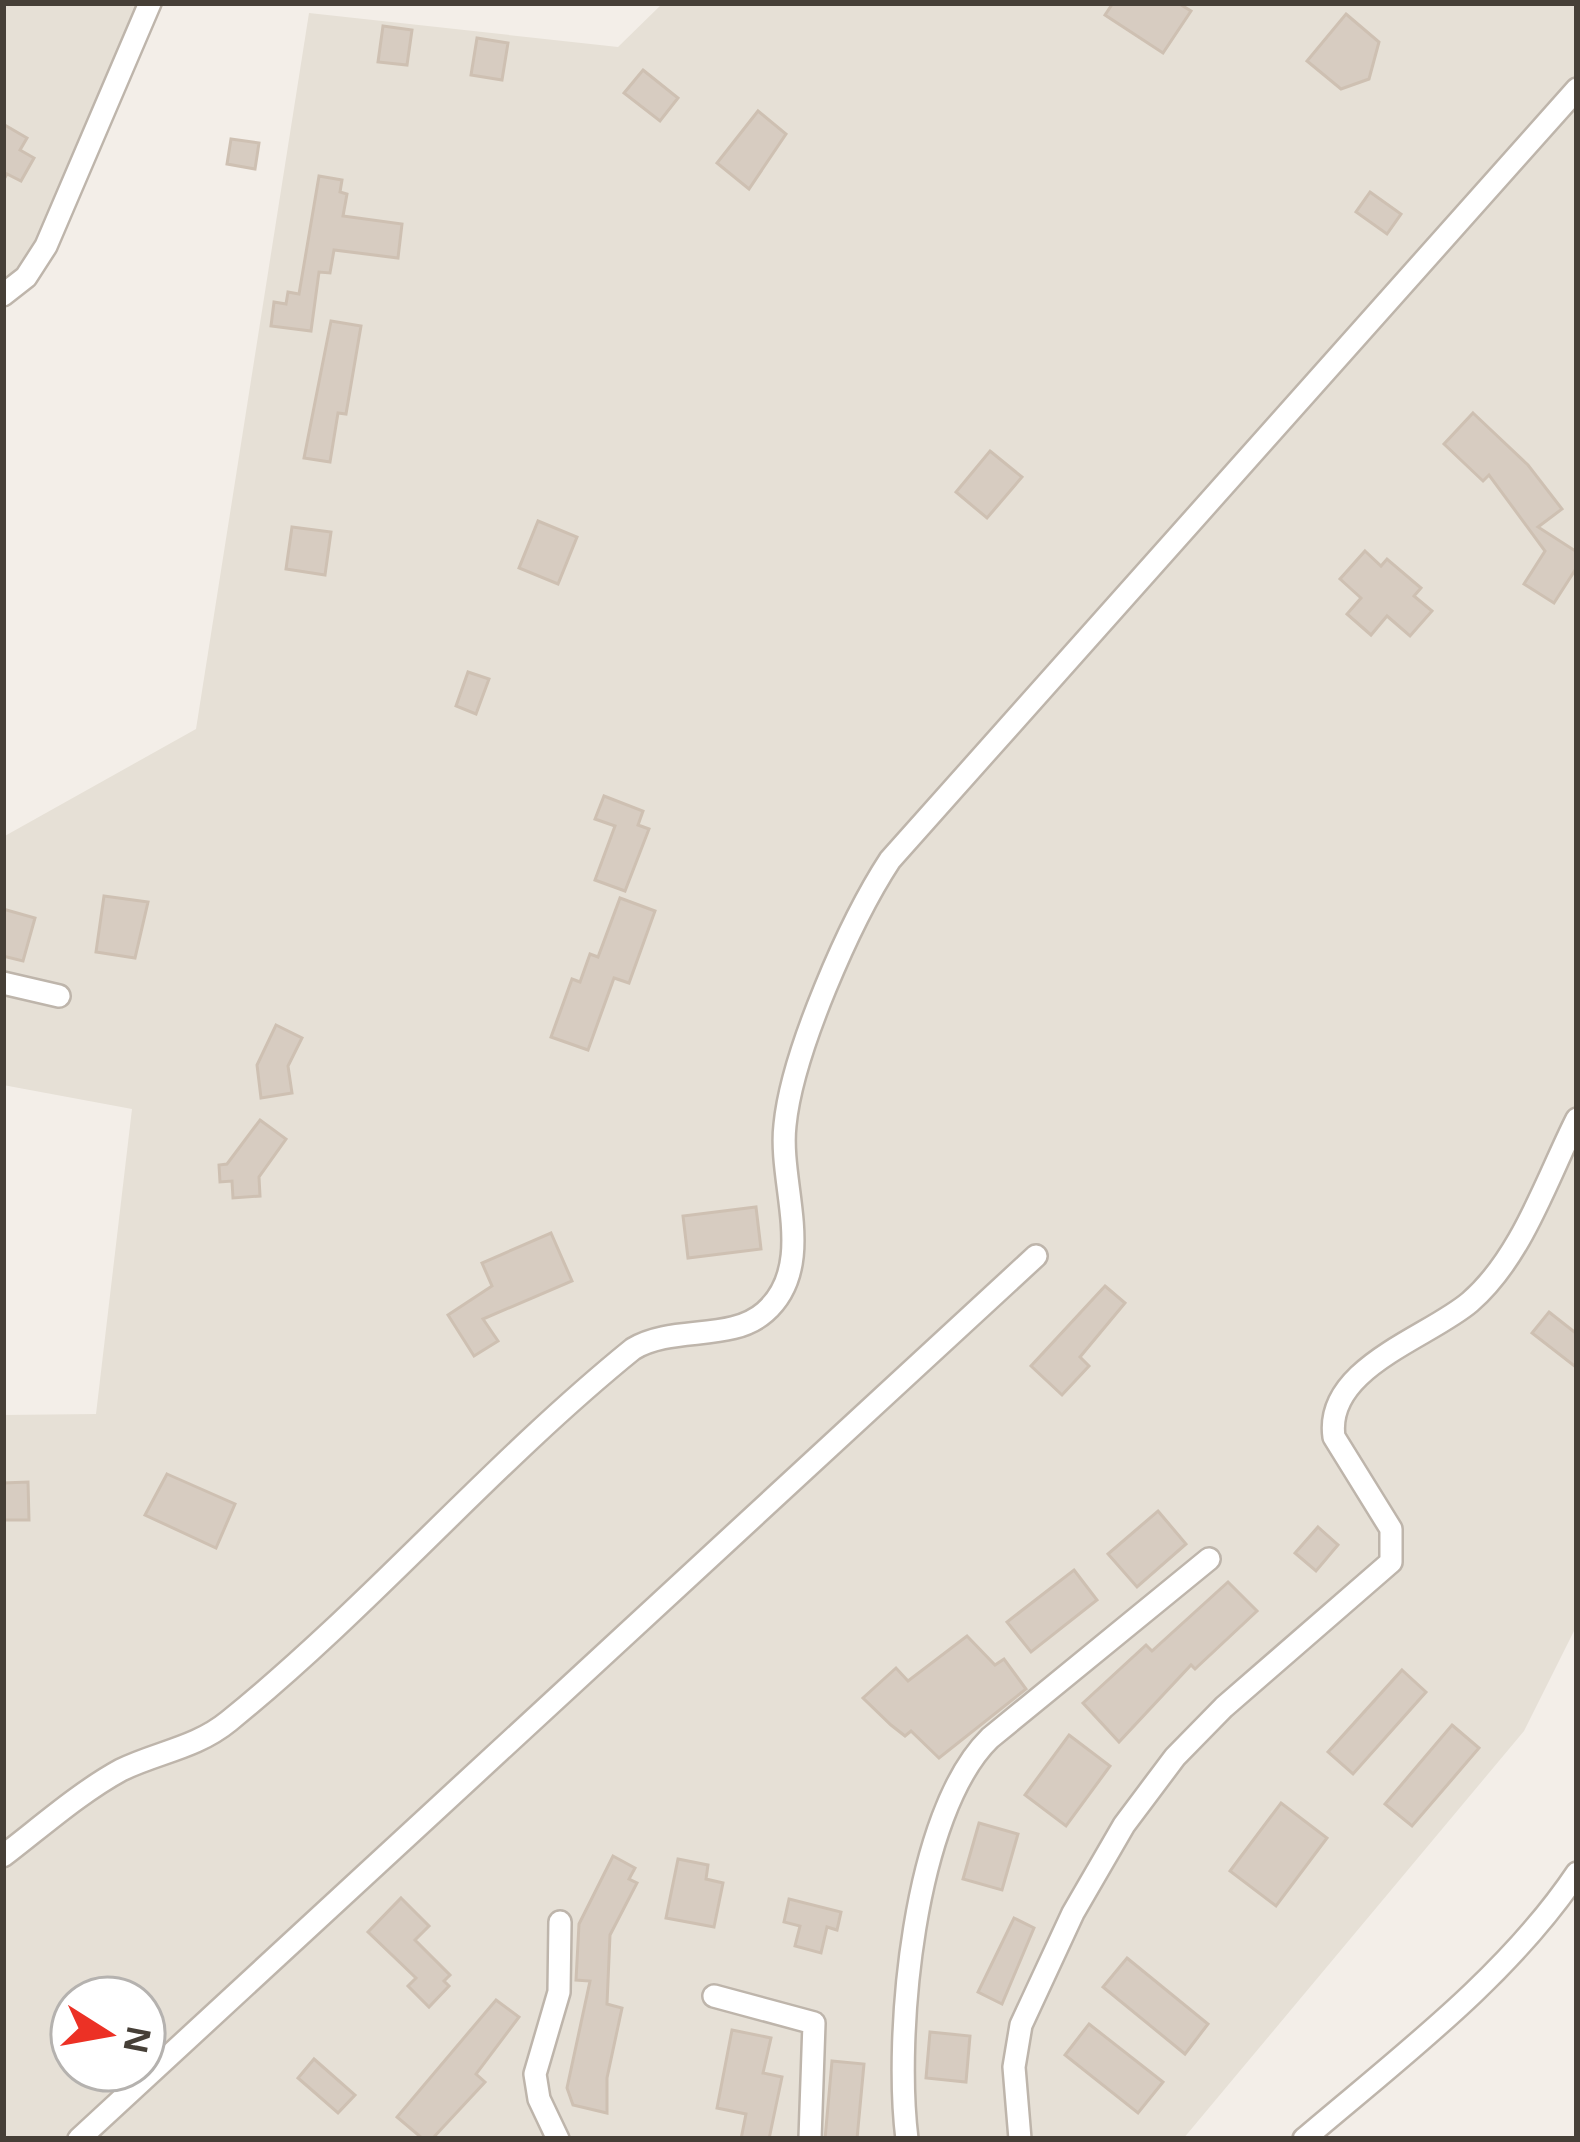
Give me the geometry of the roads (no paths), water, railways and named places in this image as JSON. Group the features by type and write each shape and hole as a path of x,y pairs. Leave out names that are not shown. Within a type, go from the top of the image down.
{"street":[{"path":"3,295 26,277 46,246 150,3"},
{"path":"3,1856 98,1784 144,1760 201,1741 227,1723 346,1620 633,1349 669,1334 745,1324 769,1308 784,1281 792,1247 784,1146 790,1099 850,933 890,860 1577,89"},
{"path":"3,983 59,996"},
{"path":"1020,2139 1014,2067 1021,2025 1073,1913 1124,1825 1161,1773 1212,1718 1391,1562 1391,1529 1334,1437 1340,1399 1364,1373 1431,1331 1486,1284 1508,1256 1577,1119"},
{"path":"79,2139 1036,1256"},
{"path":"907,2139 901,2032 911,1947 934,1855 967,1767 990,1738 1209,1559"},
{"path":"1304,2139 1406,2053 1545,1921 1577,1873"},
{"path":"558,2139 539,2099 535,2074 559,1992 560,1922"},
{"path":"714,1996 814,2024 810,2139"}]}
